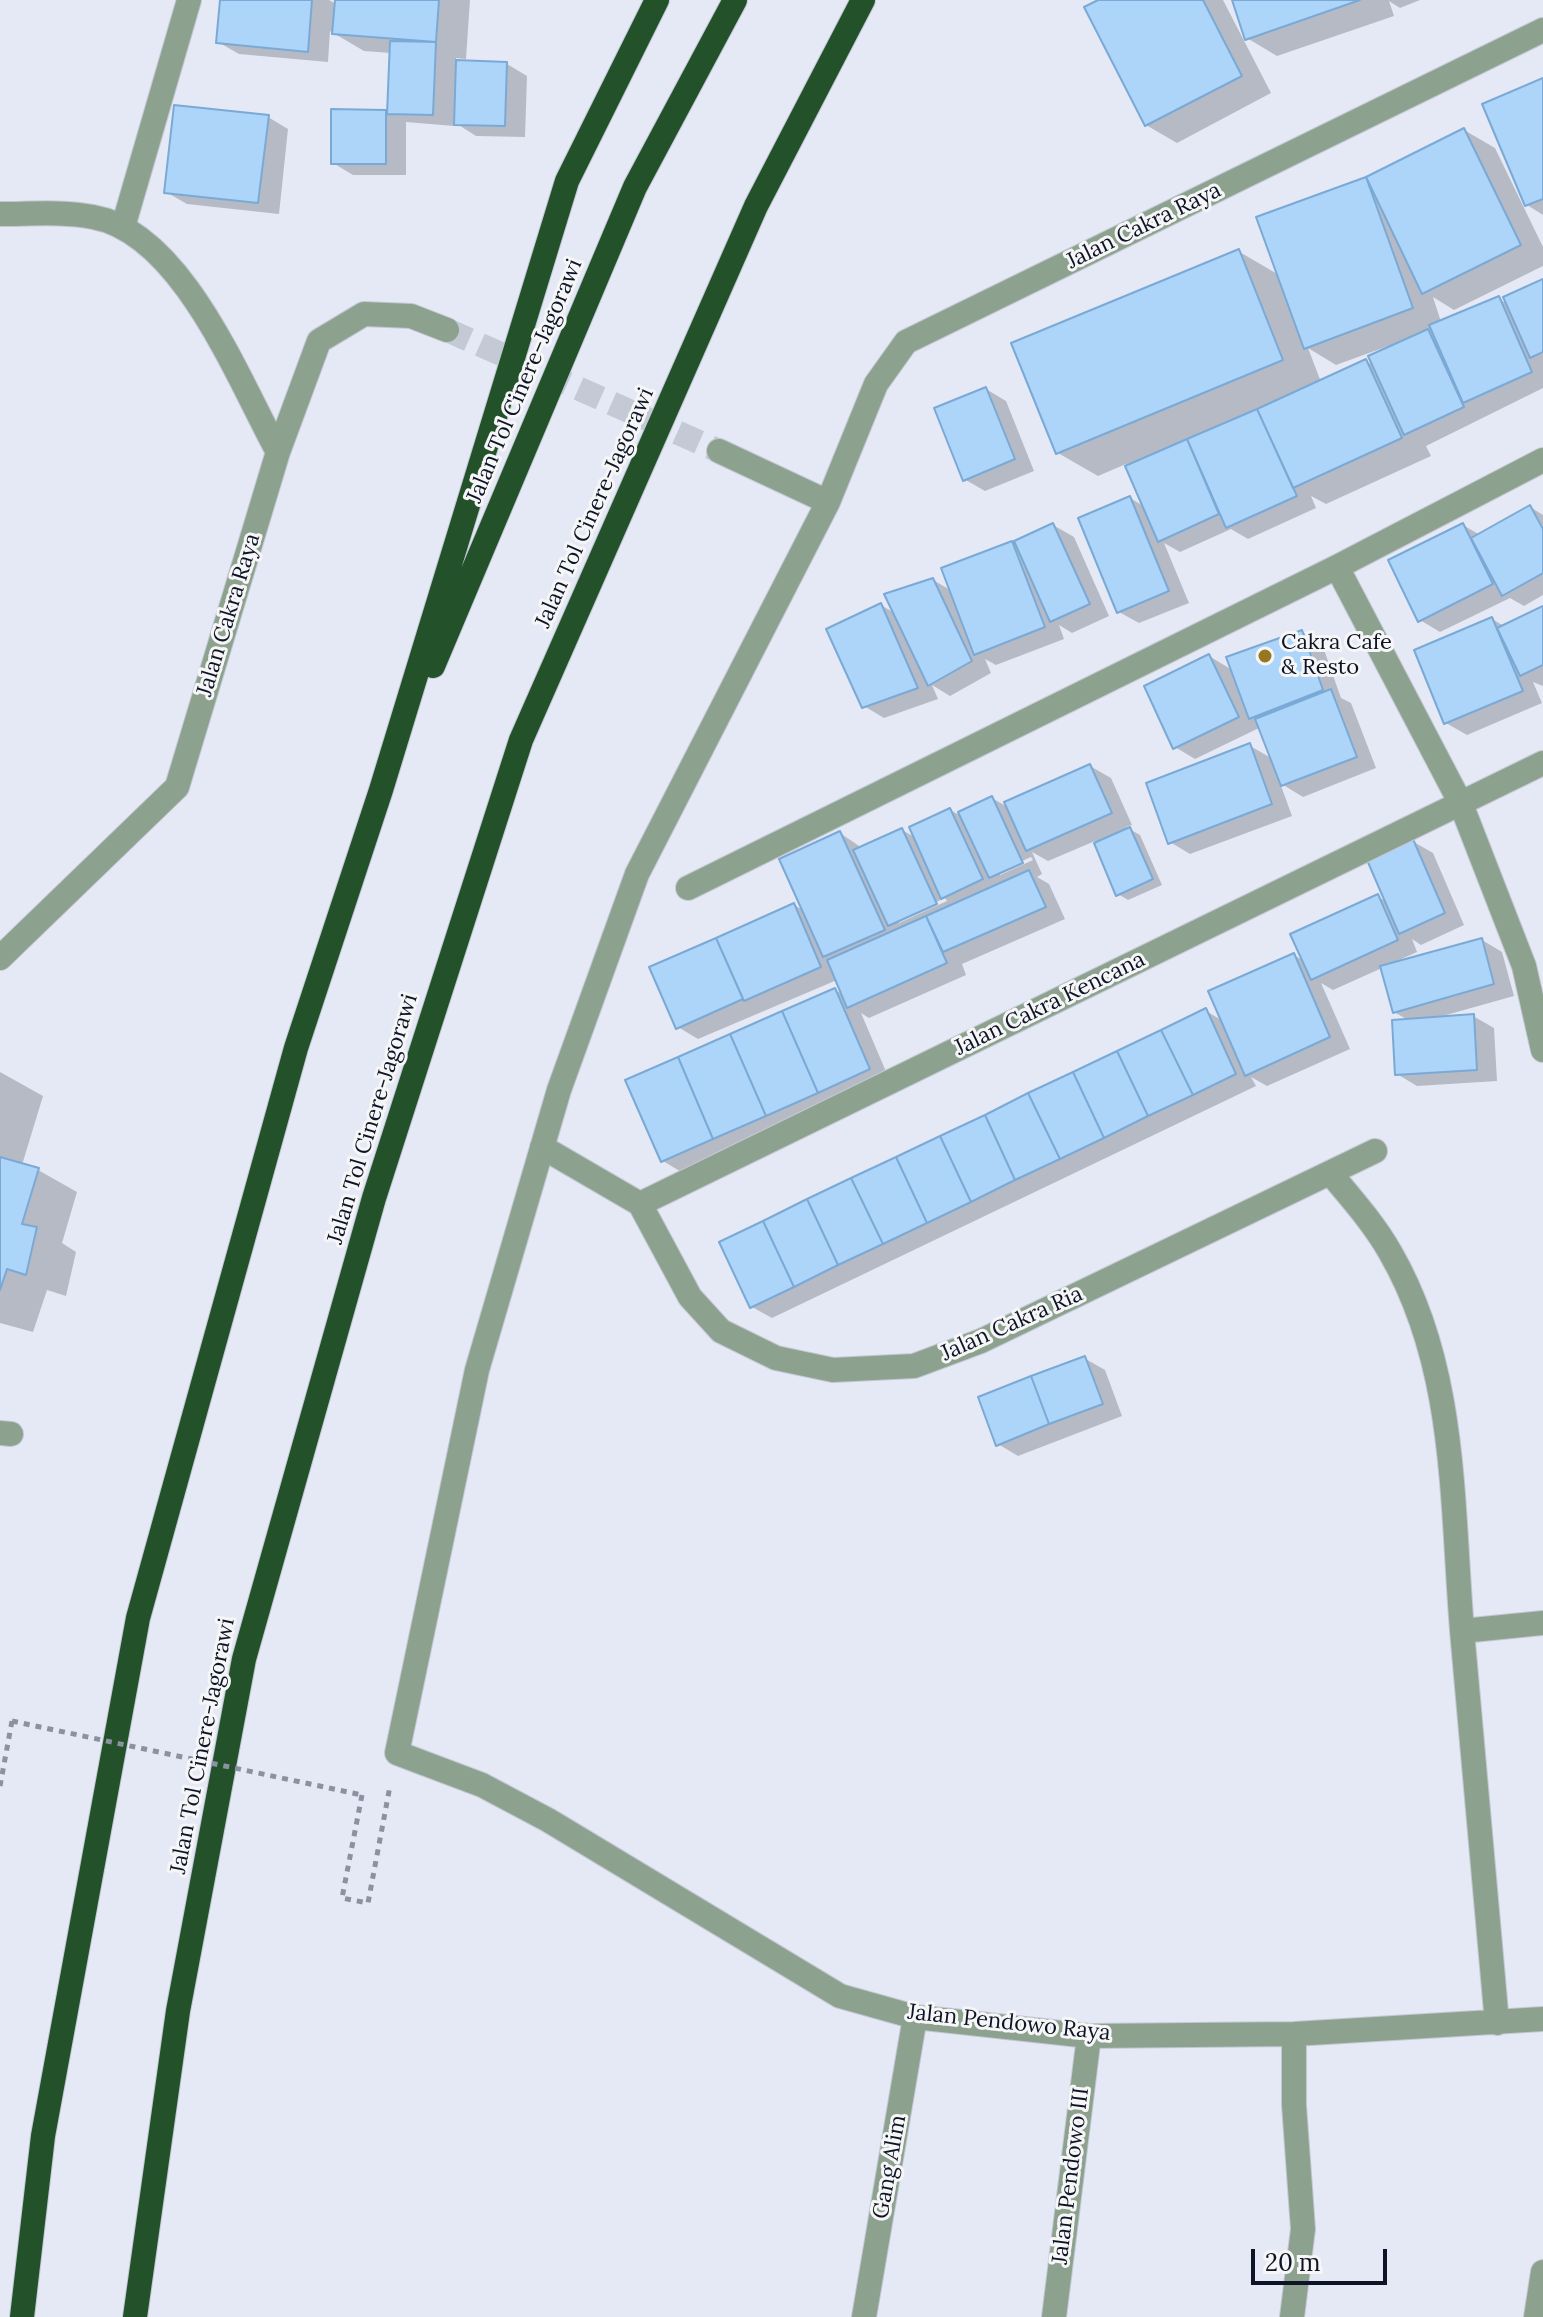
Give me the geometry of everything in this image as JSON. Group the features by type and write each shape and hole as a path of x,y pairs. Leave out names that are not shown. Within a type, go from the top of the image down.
{"highway":[{"path":"22,2317 43,2136 138,1618 296,1048 381,790 567,181 657,0"},
{"name":"Jalan Tol Cinere–Jagorawi","path":"381,790 635,187 735,0"},
{"name":"Jalan Tol Cinere-Jagorawi","path":"135,2317 178,2011 244,1659 374,1198 521,740 756,206 863,0"}],"street":[{"path":"123,227 189,0"},
{"name":"Jalan Cakra Raya","path":"397,1753 477,1370 559,1090 637,874 828,502 876,384 906,342 1543,30"},
{"path":"0,214 94,217 123,227 157,250 191,292 278,452"},
{"name":"Jalan Cakra Raya","path":"0,958 177,787 278,452 319,341 364,314 411,316 447,330"},
{"path":"719,451 828,502"},
{"path":"688,888 1337,567 1543,460"},
{"path":"1337,567 1461,804 1524,966 1543,1050"},
{"name":"Jalan Cakra Kencana","path":"640,1204 1543,763"},
{"path":"542,1147 640,1204"},
{"name":"Jalan Cakra Ria","path":"640,1204 690,1297 721,1331 776,1358 833,1370 914,1366 981,1341 1375,1151"},
{"path":"1331,1174 1390,1252 1417,1310 1446,1412 1454,1478 1462,1631 1497,2023"},
{"path":"1462,1631 1543,1623"},
{"name":"Jalan Pendowo Raya","path":"397,1753 482,1785 548,1820 840,1996 915,2017 1089,2036 1294,2034 1543,2019"},
{"name":"Gang Alim","path":"864,2317 915,2017"},
{"path":"1292,2317 1303,2229 1295,2119 1294,2034"},
{"name":"Jalan Pendowo III","path":"1054,2317 1089,2036"},
{"path":"1536,2317 1543,2272"}],"path":[{"path":"0,1786 12,1721 362,1795 342,1898 368,1903 397,1753"}],"building":[{"path":"220,0 312,0 308,52 216,43"},
{"path":"335,0 439,0 436,42 332,34"},
{"path":"1098,0 1203,0 1242,76 1145,126 1084,7"},
{"path":"1232,0 1360,0 1245,40"},
{"path":"390,41 436,42 433,115 387,114"},
{"path":"456,60 507,62 505,126 454,125"},
{"path":"1543,78 1543,199 1525,206 1482,104"},
{"path":"174,105 269,115 258,203 164,193"},
{"path":"331,109 386,110 386,164 331,164"},
{"path":"1464,128 1521,245 1422,294 1366,177"},
{"path":"1366,177 1413,308 1304,349 1256,217"},
{"path":"1239,249 1283,360 1056,454 1011,343"},
{"path":"1543,279 1543,352 1530,358 1503,297"},
{"path":"1499,296 1532,372 1463,403 1429,325"},
{"path":"1428,329 1464,407 1404,435 1368,356"},
{"path":"1366,359 1402,438 1293,488 1257,409"},
{"path":"986,387 1015,459 963,481 934,408"},
{"path":"1257,409 1297,496 1226,528 1187,439"},
{"path":"1187,439 1219,514 1158,542 1125,466"},
{"path":"1130,496 1169,591 1117,613 1078,518"},
{"path":"1530,505 1543,529 1543,573 1502,596 1471,538"},
{"path":"1053,523 1090,604 1050,622 1014,541"},
{"path":"1463,523 1493,584 1418,622 1388,560"},
{"path":"1012,541 1045,627 974,655 941,568"},
{"path":"933,578 972,661 928,686 884,594"},
{"path":"881,603 918,688 862,708 826,629"},
{"path":"1543,606 1543,665 1520,676 1497,628"},
{"path":"1492,617 1523,691 1444,724 1414,650"},
{"path":"1302,630 1323,690 1249,719 1226,657"},
{"path":"1209,654 1239,717 1173,749 1144,686"},
{"path":"1331,689 1357,757 1281,786 1255,719"},
{"path":"1250,743 1272,804 1168,844 1146,783"},
{"path":"1090,764 1112,813 1026,851 1004,802"},
{"path":"992,796 1023,863 989,878 958,812"},
{"path":"950,808 983,879 941,899 909,827"},
{"path":"1130,827 1153,879 1116,896 1094,843"},
{"path":"902,828 937,904 888,926 853,850"},
{"path":"840,831 885,930 823,957 779,859"},
{"path":"1413,839 1445,913 1399,934 1367,860"},
{"path":"1029,870 1046,907 943,952 926,916"},
{"path":"1378,894 1398,940 1311,980 1290,934"},
{"path":"794,903 821,967 744,1001 716,938"},
{"path":"926,916 947,963 847,1008 827,960"},
{"path":"716,938 743,999 676,1029 649,967"},
{"path":"1482,938 1494,984 1393,1013 1380,966"},
{"path":"1294,953 1330,1037 1245,1076 1208,991"},
{"path":"835,988 870,1069 818,1093 782,1011"},
{"path":"1206,1008 1236,1074 1193,1095 1161,1030"},
{"path":"782,1011 818,1093 766,1116 730,1034"},
{"path":"1474,1014 1477,1070 1395,1075 1392,1020"},
{"path":"1161,1030 1193,1095 1148,1116 1117,1051"},
{"path":"730,1034 766,1116 713,1139 678,1057"},
{"path":"1117,1051 1148,1116 1104,1138 1073,1072"},
{"path":"678,1057 713,1139 661,1162 625,1080"},
{"path":"1073,1072 1104,1138 1060,1159 1028,1093"},
{"path":"1028,1093 1060,1159 1015,1180 985,1115"},
{"path":"985,1115 1015,1180 971,1202 940,1136"},
{"path":"940,1136 971,1202 927,1223 896,1157"},
{"path":"0,1157 39,1168 22,1224 37,1227 26,1275 7,1269 0,1290"},
{"path":"896,1157 927,1223 883,1244 851,1178"},
{"path":"851,1178 883,1244 838,1265 807,1199"},
{"path":"807,1199 838,1265 794,1287 763,1221"},
{"path":"763,1221 794,1287 750,1308 719,1242"},
{"path":"1085,1356 1103,1404 1049,1424 1031,1376"},
{"path":"1031,1376 1049,1424 996,1446 978,1397"}],"tunnel":[{"path":"447,330 719,451"}],"place":[{"name":"Cakra Cafe & Resto","path":"1265,656"}]}
